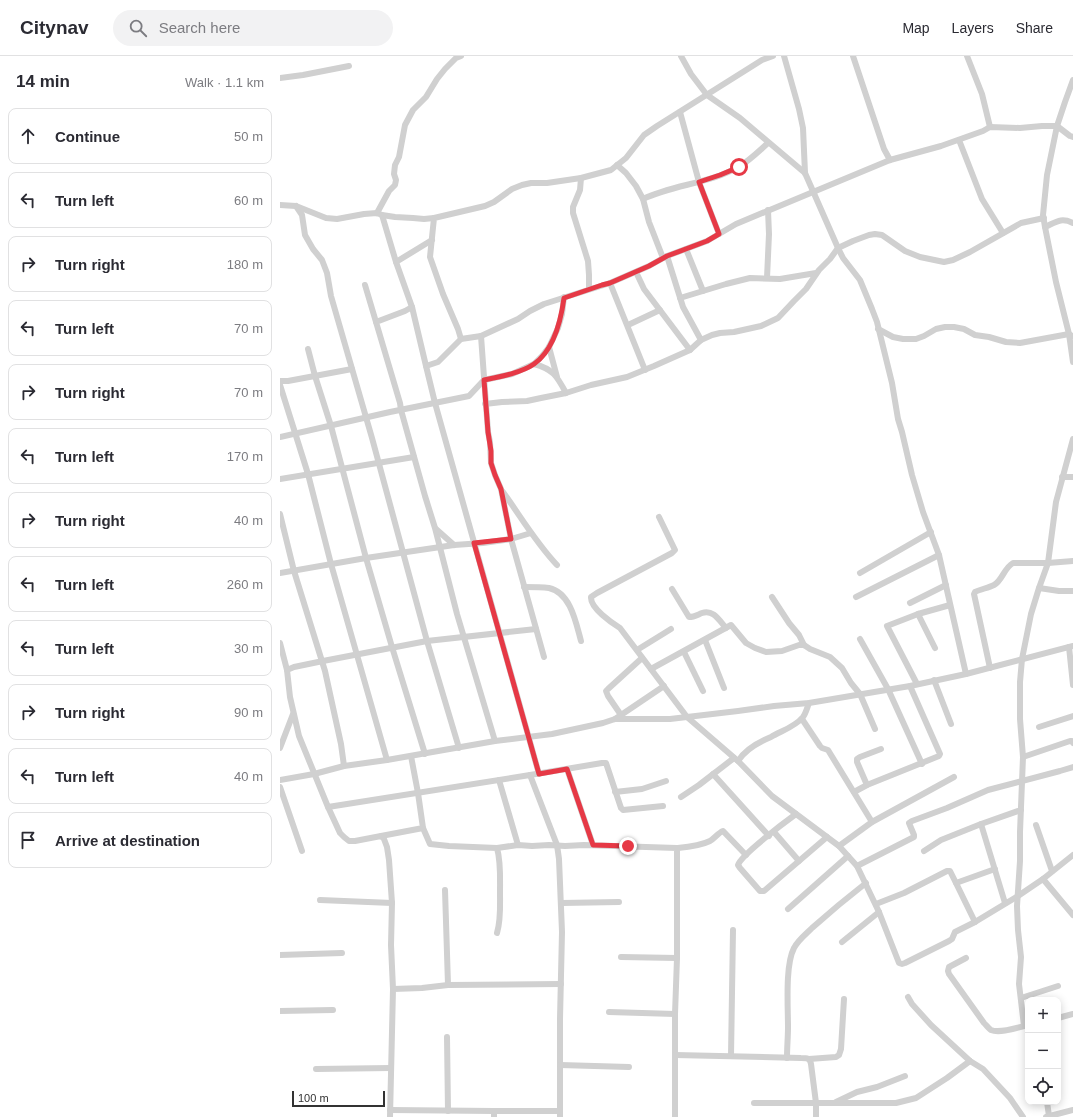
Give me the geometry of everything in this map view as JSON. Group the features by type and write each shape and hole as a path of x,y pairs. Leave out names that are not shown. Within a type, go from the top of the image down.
{"street":[{"path":"461,56 456,58 445,69 426,97 413,110 405,125 399,157 395,165 395,185 389,191 379,214 412,307 435,404 539,774"},
{"path":"681,56 691,74 706,95 740,118 805,173"},
{"path":"280,205 296,206 326,218 337,219 364,214 379,214 424,219 434,218 484,206 494,202 512,189 522,185 581,178 611,170 626,158 644,135 762,60 773,56"},
{"path":"784,56 800,109 803,128 805,173 843,258 860,280 872,309 878,329 892,383 898,419 912,475 923,512 939,555 966,674"},
{"path":"853,56 884,149 890,160"},
{"path":"967,56 982,94 990,127"},
{"path":"280,78 349,66"},
{"path":"1073,80 1057,126 1044,201 1045,227 1056,282 1071,336 1073,362"},
{"path":"680,112 699,182 719,234"},
{"path":"426,366 438,362 461,339 481,336 518,319 544,304 610,283 649,266 665,257 707,241 736,224 890,160 959,140 990,127 1020,128 1057,126 1073,137"},
{"path":"959,140 982,199 1003,233"},
{"path":"643,199 654,194 720,175 739,167 752,158 768,143"},
{"path":"617,166 626,173 636,186 643,199 649,222 665,257 683,307 700,340"},
{"path":"581,178 580,190 573,207 573,213 588,261 589,289"},
{"path":"296,206 302,216 305,235 313,249 322,260 327,272 331,296 379,463 427,641 459,748"},
{"path":"767,278 769,234 768,210"},
{"path":"434,218 430,257 461,339"},
{"path":"485,404 527,401 566,393 591,385 627,377 690,350 700,340 712,335 761,326 778,318 806,290 816,273 838,248 853,241 875,234 882,235 905,251 920,257 944,262 953,260 970,252 1021,223 1044,218"},
{"path":"1045,227 1063,220 1067,220 1073,224"},
{"path":"396,262 432,240"},
{"path":"686,249 703,291"},
{"path":"636,272 644,289 690,350"},
{"path":"680,298 750,278 780,279 816,273"},
{"path":"610,283 645,370"},
{"path":"364,285 400,403 457,614 495,741"},
{"path":"280,437 366,417 469,396 484,380 512,374 534,364 542,356 549,347 558,328 564,298"},
{"path":"376,322 412,307"},
{"path":"628,325 660,310"},
{"path":"878,329 893,337 903,339 916,339 936,329 945,327 964,329 975,335 1006,342 1020,343 1071,336"},
{"path":"481,336 485,404 491,447 491,463 501,489 531,533 557,565"},
{"path":"549,347 558,377 566,393"},
{"path":"308,349 343,468 366,558 425,754"},
{"path":"534,364 543,367 558,377"},
{"path":"280,381 288,381 352,369"},
{"path":"280,385 308,474 331,564 387,760"},
{"path":"1025,1020 1019,984 1021,957 1018,930 1020,832 1023,780 1020,682 1022,659 1031,614 1048,563 1056,502 1073,439"},
{"path":"280,479 414,457"},
{"path":"1062,477 1073,477"},
{"path":"501,489 511,539 544,657"},
{"path":"280,514 294,570 322,661 341,744 344,766"},
{"path":"658,517 675,550 597,593 592,597 591,601 593,605 611,622 620,628 687,717 736,759 772,796 839,846 858,866 876,904 899,963 906,963 949,940 955,932 975,922 1044,879 1073,855"},
{"path":"435,528 454,545"},
{"path":"860,573 931,532"},
{"path":"280,573 403,552 511,539 531,533"},
{"path":"856,596 939,555"},
{"path":"990,668 974,594 975,592 995,585 1008,566 1013,563 1073,561"},
{"path":"910,603 946,585"},
{"path":"524,587 550,588 560,593 568,602 581,641"},
{"path":"1039,588 1059,591 1073,591"},
{"path":"672,589 689,617 710,612 726,628"},
{"path":"772,597 789,623 799,635 804,645"},
{"path":"917,684 887,626 918,614 950,605"},
{"path":"918,614 935,648"},
{"path":"651,669 731,625 746,643 766,652 782,651 799,645 804,645 830,657 842,668 860,694 874,729"},
{"path":"287,670 322,661 427,641 536,629"},
{"path":"637,650 671,629"},
{"path":"860,639 888,689 922,764"},
{"path":"705,640 724,688"},
{"path":"280,643 287,670 293,714 299,736 328,808 340,833 349,841 355,841 423,828"},
{"path":"615,719 670,719 808,703 910,686 966,674 1071,646 1073,685"},
{"path":"684,652 703,691"},
{"path":"621,715 606,691 642,658"},
{"path":"934,680 951,724"},
{"path":"280,780 314,774 344,766 425,754 495,741 552,734 603,723 615,719 664,686"},
{"path":"854,792 939,756 940,754 910,686"},
{"path":"681,797 755,746 771,736 780,733 802,718 805,714 808,703"},
{"path":"280,748 293,714"},
{"path":"1039,726 1073,716"},
{"path":"802,718 820,746 828,750 872,822"},
{"path":"1023,757 1070,741 1073,742"},
{"path":"867,786 857,759 881,749"},
{"path":"411,756 423,828 430,844 497,848 518,845 593,845 677,848 701,845 723,831 746,855"},
{"path":"328,808 602,763 606,763 615,792 623,810 663,806"},
{"path":"858,866 914,837 909,822 947,808 988,790 1060,771 1073,766"},
{"path":"567,769 593,845"},
{"path":"713,774 800,861"},
{"path":"390,1110 435,1114 448,1110 475,1114 560,1114 562,903 560,859 557,845 530,775"},
{"path":"839,846 872,822 954,777"},
{"path":"499,780 517,837 518,845"},
{"path":"615,792 642,789 666,781"},
{"path":"280,787 302,851"},
{"path":"924,851 941,840 1021,810"},
{"path":"796,814 739,861 738,865 740,868 760,891 764,891 827,837"},
{"path":"981,824 1005,903"},
{"path":"1036,825 1052,871"},
{"path":"381,836 387,847 392,903 390,945 393,989 390,1117"},
{"path":"497,848 500,858 500,924 497,933"},
{"path":"676,1117 675,1014 677,958 677,848"},
{"path":"788,909 848,856"},
{"path":"956,883 995,869"},
{"path":"876,904 904,893 947,871 950,871 975,922"},
{"path":"1044,879 1073,915"},
{"path":"787,1058 789,962 793,949 798,941 819,922 866,883"},
{"path":"445,890 448,985"},
{"path":"320,900 392,903"},
{"path":"562,903 619,902"},
{"path":"842,942 879,912"},
{"path":"731,1056 733,930"},
{"path":"280,955 342,953"},
{"path":"620,957 677,958"},
{"path":"966,958 949,967 948,971 984,1023 991,1030 997,1031 1025,1025"},
{"path":"393,989 448,985 561,984"},
{"path":"1021,998 1058,986"},
{"path":"908,997 912,1004 931,1025 970,1061 984,1069 1010,1098 1023,1117"},
{"path":"676,1055 809,1059 836,1057 839,1055 841,1049 844,999"},
{"path":"280,1011 333,1010"},
{"path":"609,1012 675,1014"},
{"path":"1061,1017 1073,1015"},
{"path":"447,1037 448,1110"},
{"path":"809,1059 812,1064 816,1117"},
{"path":"754,1103 896,1103 916,1098 970,1061"},
{"path":"560,1065 629,1067"},
{"path":"316,1069 391,1068"},
{"path":"834,1103 857,1092 877,1087 905,1076"},
{"path":"1047,1105 1047,1116 1073,1110"}],"route":[{"path":"628,846 593,845 567,769 539,774 474,543 511,539 501,489 491,463 484,380 512,374 534,364 542,356 549,347 558,328 564,298 610,283 649,266 667,256 707,241 719,234 699,182 739,167"}]}
